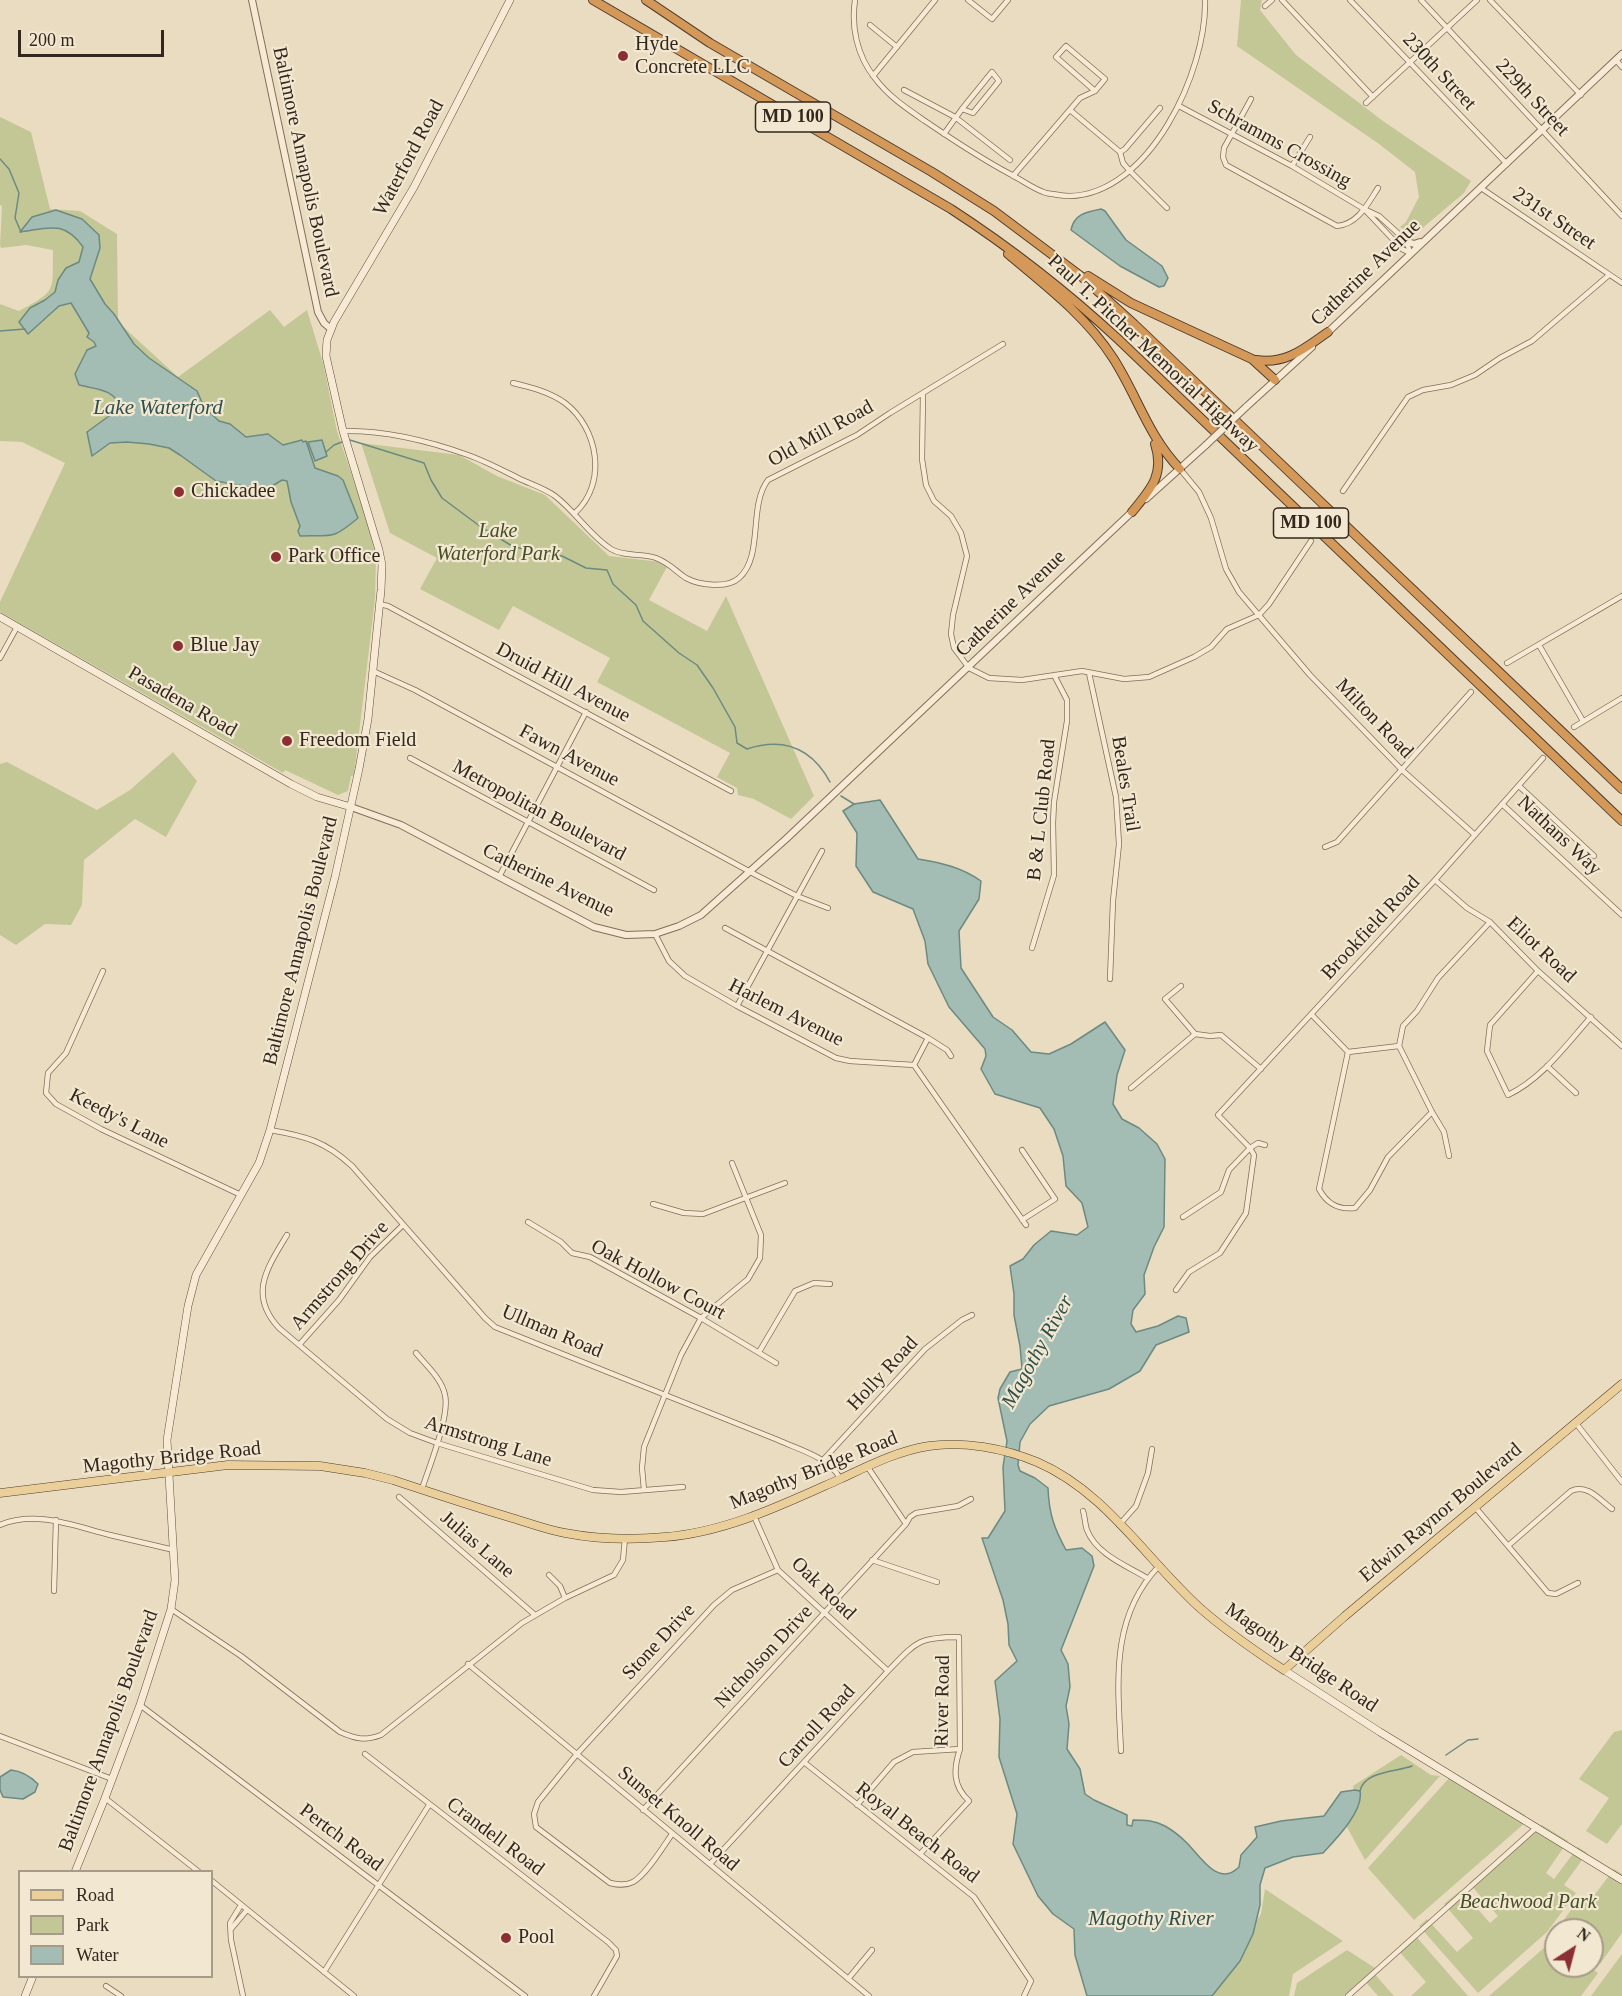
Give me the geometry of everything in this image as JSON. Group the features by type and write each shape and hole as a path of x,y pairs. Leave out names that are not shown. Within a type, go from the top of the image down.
{"highway":[{"name":"Paul T. Pitcher Memorial Highway","path":"593,0 919,190 992,236 1050,279 1110,331 1622,821"},
{"name":"Paul T. Pitcher Memorial Highway","path":"646,0 710,43 940,177 1022,230 1082,277 1127,317 1622,789"},
{"path":"1022,230 1113,294 1252,359 1264,361 1288,358 1328,332"},
{"path":"992,236 1004,250 1067,303 1090,328 1114,359 1165,453 1180,469"},
{"path":"1252,359 1275,380"},
{"path":"1132,512 1151,488 1158,469 1158,452 1148,423"}],"main road":[{"name":"Waterford Road","path":"331,329 414,187 510,0"},
{"name":"Baltimore Annapolis Boulevard","path":"76,1870 140,1704 171,1610 175,1580 167,1440 188,1306 196,1275 259,1163 270,1130 335,877 365,737 382,570 380,550 343,431 326,356 326,345 331,329"},
{"name":"Pasadena Road","path":"0,617 291,784 317,797 351,807"},
{"name":"Edwin Raynor Boulevard","path":"1284,1670 1345,1616 1622,1384"},
{"name":"Magothy Bridge Road","path":"0,1493 228,1465 292,1465 365,1473 564,1533 625,1538 664,1538 703,1532 754,1516 902,1453 928,1446 982,1446 1023,1456 1050,1468 1078,1485 1199,1607 1245,1644 1390,1738 1622,1880"},
{"path":"25,1996 33,1978"}],"street":[{"name":"Baltimore Annapolis Boulevard","path":"252,0 318,312 324,323 331,329"},
{"path":"855,0 854,33 859,48 873,76 891,97 970,152 1030,186 1047,193 1069,196 1090,192 1113,183 1130,171 1157,140 1179,106 1196,63 1201,44 1204,0"},
{"path":"873,76 935,0"},
{"path":"968,0 992,19 1008,0"},
{"path":"1265,6 1272,0"},
{"path":"1282,0 1373,97"},
{"name":"230th Street","path":"1350,0 1507,164"},
{"name":"229th Street","path":"1421,0 1622,216"},
{"path":"1366,103 1477,0"},
{"path":"1490,0 1581,94"},
{"path":"870,25 897,47"},
{"path":"1013,176 1080,98 1095,91 1105,79 1066,46 1056,57 1095,91"},
{"name":"Catherine Avenue","path":"351,807 401,825 594,927 626,935 655,934 701,915 969,668 1132,512 1328,332 1622,54"},
{"path":"1616,60 1622,67"},
{"path":"944,134 955,117 992,72 999,81 973,113 962,109"},
{"path":"904,90 955,117 1010,160"},
{"path":"1251,99 1224,148 1223,157 1226,165 1237,173 1337,226 1348,225 1364,209 1378,188"},
{"name":"Schramms Crossing","path":"1179,106 1292,166 1379,216 1405,241 1410,253"},
{"path":"1119,152 1160,108"},
{"path":"1070,110 1119,152 1123,163 1167,208"},
{"path":"1292,166 1310,137"},
{"name":"231st Street","path":"1481,188 1622,284"},
{"name":"Schramms Crossing","path":"1364,209 1402,249 1410,253"},
{"path":"1405,241 1414,244 1423,241"},
{"path":"1343,491 1408,397 1423,390 1441,388 1475,375 1532,341 1609,275"},
{"name":"Old Mill Road","path":"343,431 358,431 416,440 470,455 553,494 613,550 654,557 673,566 686,578 706,584 724,584 737,580 746,570 751,558 762,491 768,480 857,435 890,412 1002,344"},
{"path":"513,383 560,399 574,410 587,428 594,447 595,477 584,503 575,513"},
{"path":"923,394 922,459 926,485 934,501 951,516 961,532 967,555 953,615 951,634 954,648 969,668 989,678 1022,680 1082,671 1124,679 1149,677 1194,657 1211,647 1227,629 1259,615 1269,604 1311,540"},
{"name":"Milton Road","path":"1180,469 1199,492 1211,518 1226,569 1239,592 1311,675 1402,770 1475,835"},
{"path":"1507,663 1622,596"},
{"name":"Druid Hill Avenue","path":"380,604 388,606 731,791"},
{"path":"0,658 17,627"},
{"path":"1539,645 1583,721"},
{"name":"Fawn Avenue","path":"373,670 415,690 749,871 828,909"},
{"name":"Beales Trail","path":"1089,673 1116,797 1119,844 1113,901 1110,980"},
{"name":"B & L Club Road","path":"1032,948 1054,875 1054,802 1067,721 1067,700 1054,675"},
{"path":"1325,847 1337,842 1471,692"},
{"path":"1574,727 1622,698"},
{"path":"499,877 586,712"},
{"name":"Metropolitan Boulevard","path":"410,758 654,890"},
{"name":"Brookfield Road","path":"1250,1148 1218,1115 1436,880 1543,758"},
{"path":"1519,786 1594,856"},
{"name":"Nathans Way","path":"1502,804 1622,915"},
{"path":"737,1006 822,850"},
{"name":"Eliot Road","path":"1436,880 1467,908 1490,922 1538,971 1622,1046"},
{"path":"1449,1156 1444,1132 1399,1046 1403,1026 1417,1011 1437,978 1490,922"},
{"path":"725,928 928,1038 947,1050 951,1056"},
{"name":"Harlem Avenue","path":"655,934 669,961 685,975 737,1006 836,1058 914,1065"},
{"name":"Keedy's Lane","path":"103,971 66,1053 48,1073 46,1093 56,1104 101,1129 241,1195"},
{"path":"1538,971 1490,1025 1487,1051 1508,1095 1525,1087 1591,1017"},
{"path":"1181,986 1165,999 1195,1034 1221,1035 1261,1069"},
{"path":"1312,1015 1348,1052"},
{"path":"1131,1088 1195,1034"},
{"path":"928,1038 914,1065 1024,1223 1055,1199 1022,1150"},
{"path":"1348,1052 1399,1046"},
{"path":"1348,1052 1319,1189 1325,1200 1335,1207 1355,1208 1370,1190 1388,1157 1432,1112"},
{"path":"1547,1066 1576,1093"},
{"name":"Ullman Road","path":"270,1130 306,1137 338,1153 352,1166 485,1318 495,1326 778,1440 823,1460 836,1471 840,1478"},
{"path":"1183,1217 1221,1192 1229,1170 1250,1148 1258,1143 1265,1145"},
{"path":"1176,1290 1189,1272 1220,1252 1246,1214 1254,1163 1254,1155 1250,1148"},
{"path":"644,1490 642,1468 644,1447 681,1355 701,1318 747,1280 760,1258 761,1235 732,1163"},
{"path":"653,1204 684,1213 703,1214 785,1184"},
{"name":"Oak Hollow Court","path":"528,1222 561,1242 572,1253 591,1257 776,1363"},
{"name":"Armstrong Drive","path":"299,1345 339,1300 370,1257 403,1225"},
{"name":"Armstrong Lane","path":"286,1235 264,1275 265,1308 273,1322 387,1419 410,1433 437,1443 593,1490 621,1492 683,1487"},
{"path":"759,1352 795,1291 814,1283 830,1284"},
{"name":"Holly Road","path":"823,1460 925,1349 962,1320 972,1315"},
{"path":"416,1353 436,1377 445,1395 444,1415 422,1489"},
{"path":"1575,1422 1622,1482"},
{"path":"1119,1524 1136,1506 1148,1473 1152,1449"},
{"path":"867,1466 906,1524"},
{"path":"1509,1545 1577,1488 1586,1490 1612,1509"},
{"name":"Julias Lane","path":"399,1497 535,1615"},
{"name":"Nicholson Drive","path":"643,1809 824,1614 906,1524 910,1516 958,1506 971,1499"},
{"path":"1474,1507 1548,1593 1556,1594 1578,1583"},
{"path":"1083,1511 1087,1531 1095,1542 1110,1556 1147,1578"},
{"name":"Oak Road","path":"754,1516 778,1570 888,1671"},
{"path":"0,1525 35,1518 56,1520 174,1550"},
{"path":"54,1591 56,1520"},
{"path":"171,1610 206,1631 340,1732 355,1739 367,1740 381,1735 468,1664 535,1615 614,1575 623,1560 625,1538"},
{"path":"872,1560 937,1582"},
{"path":"1120,1751 1119,1651 1135,1602 1147,1578 1159,1566"},
{"name":"Stone Drive","path":"672,1834 642,1874 633,1882 620,1886 610,1883 536,1827 534,1814 538,1802 577,1754 714,1605 732,1590 778,1570"},
{"path":"549,1575 560,1586 565,1598"},
{"name":"Carroll Road","path":"710,1864 888,1671 916,1644 934,1637 959,1637"},
{"name":"River Road","path":"920,1854 969,1801 961,1794 955,1779 955,1764 960,1749 959,1637"},
{"name":"Sunset Knoll Road","path":"468,1664 869,1996"},
{"name":"Pertch Road","path":"140,1704 525,1996"},
{"path":"0,1736 112,1779"},
{"path":"857,1805 894,1762 913,1752 960,1749"},
{"name":"Crandell Road","path":"365,1755 608,1941 616,1950 617,1956 594,1996"},
{"name":"Royal Beach Road","path":"805,1763 974,1897 1031,1981 1024,1996"},
{"path":"105,1798 196,1870"},
{"path":"324,1972 429,1805"},
{"path":"1348,1996 1537,1827"},
{"path":"213,1882 354,1996"},
{"path":"241,1905 230,1923 231,1940 243,1996"},
{"path":"231,1929 248,1911"},
{"path":"848,1979 872,1950"},
{"path":"106,1986 121,1996"}],"green space":[{"path":"1241,0 1262,0 1260,10 1296,55 1383,121 1471,181 1464,193 1419,231 1409,233 1400,227 1406,222 1419,197 1415,172 1379,144 1237,46"},
{"path":"0,117 31,132 50,209 80,211 117,234 118,322 178,377 270,310 284,327 307,310 323,363 337,431 369,526 376,559 375,599 354,775 351,776 348,791 338,795 285,770 283,773 0,612 0,602 65,463 22,442 0,441 0,304 19,311 47,294 52,282 53,250 26,245 1,248"},
{"name":"Lake Waterford Park","path":"361,443 459,455 497,476 545,495 609,556 661,562 668,565 649,600 707,631 726,596 814,796 791,819 754,799 738,795 737,788 717,777 730,753 597,682 610,658 513,606 499,630 420,589 437,558 390,533"},
{"path":"173,752 197,781 166,837 135,819 84,860 82,905 71,925 45,924 16,945 0,935 0,764 7,762 97,810 130,790"},
{"name":"Beachwood Park","path":"1622,1730 1622,1824 1607,1844 1586,1831 1609,1798 1579,1779 1614,1732"},
{"path":"1401,1755 1431,1775 1440,1776 1365,1860 1342,1818 1356,1807 1353,1786"},
{"name":"Beachwood Park","path":"1450,1777 1462,1778 1525,1815 1526,1822 1414,1920 1368,1868"},
{"name":"Beachwood Park","path":"1542,1825 1568,1841 1546,1873 1554,1879 1578,1847 1587,1853 1564,1885 1576,1893 1557,1918 1544,1918 1544,1935 1478,1993 1419,1926 1427,1919 1457,1952 1473,1938 1444,1904 1461,1890 1490,1923 1498,1916 1469,1883 1536,1827"},
{"name":"Beachwood Park","path":"1614,1869 1622,1874 1622,1933 1604,1958 1604,1918 1565,1918 1581,1896 1590,1901"},
{"path":"1265,1889 1343,1941 1293,1974 1289,1996 1206,1996 1261,1914"},
{"name":"Beachwood Park","path":"1414,1934 1468,1996 1411,1996 1426,1982 1397,1949"},
{"name":"Beachwood Park","path":"1544,1948 1544,1978 1594,1978 1581,1996 1489,1996"},
{"path":"1347,1950 1375,1968 1372,1971 1394,1996 1378,1996 1363,1979 1344,1996 1294,1996 1297,1983"},
{"name":"Beachwood Park","path":"1622,1954 1622,1996 1591,1996"}],"water":[{"path":"1101,209 1105,211 1126,240 1162,266 1168,278 1164,286 1159,287 1120,266 1071,230 1078,217"},
{"name":"Lake Waterford","path":"56,210 82,219 99,235 100,248 90,279 134,344 149,358 197,391 204,407 219,421 230,424 246,437 268,434 283,445 306,441 315,468 343,480 358,518 343,530 332,535 300,536 298,531 300,526 291,502 287,481 282,480 266,490 216,481 169,448 149,444 110,443 92,456 87,432 120,408 118,402 109,393 79,385 75,374 87,350 96,346 94,342 87,337 89,333 71,303 59,306 28,334 19,322 30,308 55,292 58,280 66,268 79,262 83,247 76,238 62,229 48,228 20,232 32,217"},
{"path":"322,440 327,456 315,461 308,442"},
{"name":"Magothy River","path":"880,800 918,859 951,866 981,881 979,899 959,931 961,968 993,1017 1012,1030 1031,1052 1049,1054 1071,1044 1105,1022 1125,1050 1117,1075 1113,1104 1122,1119 1139,1128 1157,1144 1165,1159 1164,1227 1144,1275 1145,1294 1133,1310 1131,1324 1136,1332 1158,1326 1178,1316 1186,1318 1189,1332 1156,1345 1140,1371 1109,1389 1049,1406 1030,1424 1020,1442 1018,1465 1020,1471 1035,1478 1048,1488 1053,1520 1066,1550 1082,1548 1092,1556 1094,1566 1061,1650 1068,1664 1070,1687 1066,1706 1069,1724 1067,1749 1080,1769 1085,1794 1127,1815 1127,1825 1132,1826 1133,1820 1141,1820 1153,1821 1165,1826 1185,1841 1210,1868 1224,1874 1231,1873 1239,1867 1241,1855 1257,1837 1255,1827 1281,1821 1324,1816 1341,1792 1360,1791 1358,1807 1353,1816 1323,1853 1293,1857 1265,1868 1260,1885 1260,1905 1253,1934 1240,1961 1212,1996 1087,1996 1075,1955 1074,1929 1053,1914 1038,1896 1013,1844 1017,1814 999,1757 1000,1719 995,1681 1017,1661 1009,1645 1003,1600 982,1538 988,1538 1005,1511 1003,1467 1007,1441 998,1398 1000,1389 1010,1372 1022,1369 1010,1266 1023,1259 1034,1245 1051,1231 1077,1235 1088,1227 1082,1203 1066,1186 1063,1156 1054,1129 1040,1108 995,1094 981,1069 986,1056 985,1049 949,1007 928,964 925,941 913,909 873,892 856,866 857,833 843,811 854,804"},
{"path":"11,1770 29,1776 35,1781 38,1784 35,1792 23,1799 3,1797 0,1790 0,1777"}],"waterway":[{"name":"Magothy River","path":"0,159 9,169 19,193 15,218 21,232"},
{"path":"0,331 25,329"},
{"name":"Magothy River","path":"350,440 424,463 442,498 481,527 512,546 562,556 586,568 607,570 613,584 636,605 643,621 679,653 697,665 735,727 737,743 747,749 773,744 796,749 815,761 830,782"},
{"name":"Magothy River","path":"326,452 342,442"},
{"name":"Magothy River","path":"841,796 854,804"},
{"path":"1446,1755 1468,1740 1478,1739"},
{"path":"1360,1791 1363,1784 1374,1776 1412,1766"}],"place":[{"name":"Hyde Concrete LLC","path":"623,56"},
{"name":"Chickadee","path":"179,492"},
{"name":"Park Office","path":"276,557"},
{"name":"Blue Jay","path":"178,646"},
{"name":"Freedom Field","path":"287,741"},
{"name":"Pool","path":"506,1938"}]}
